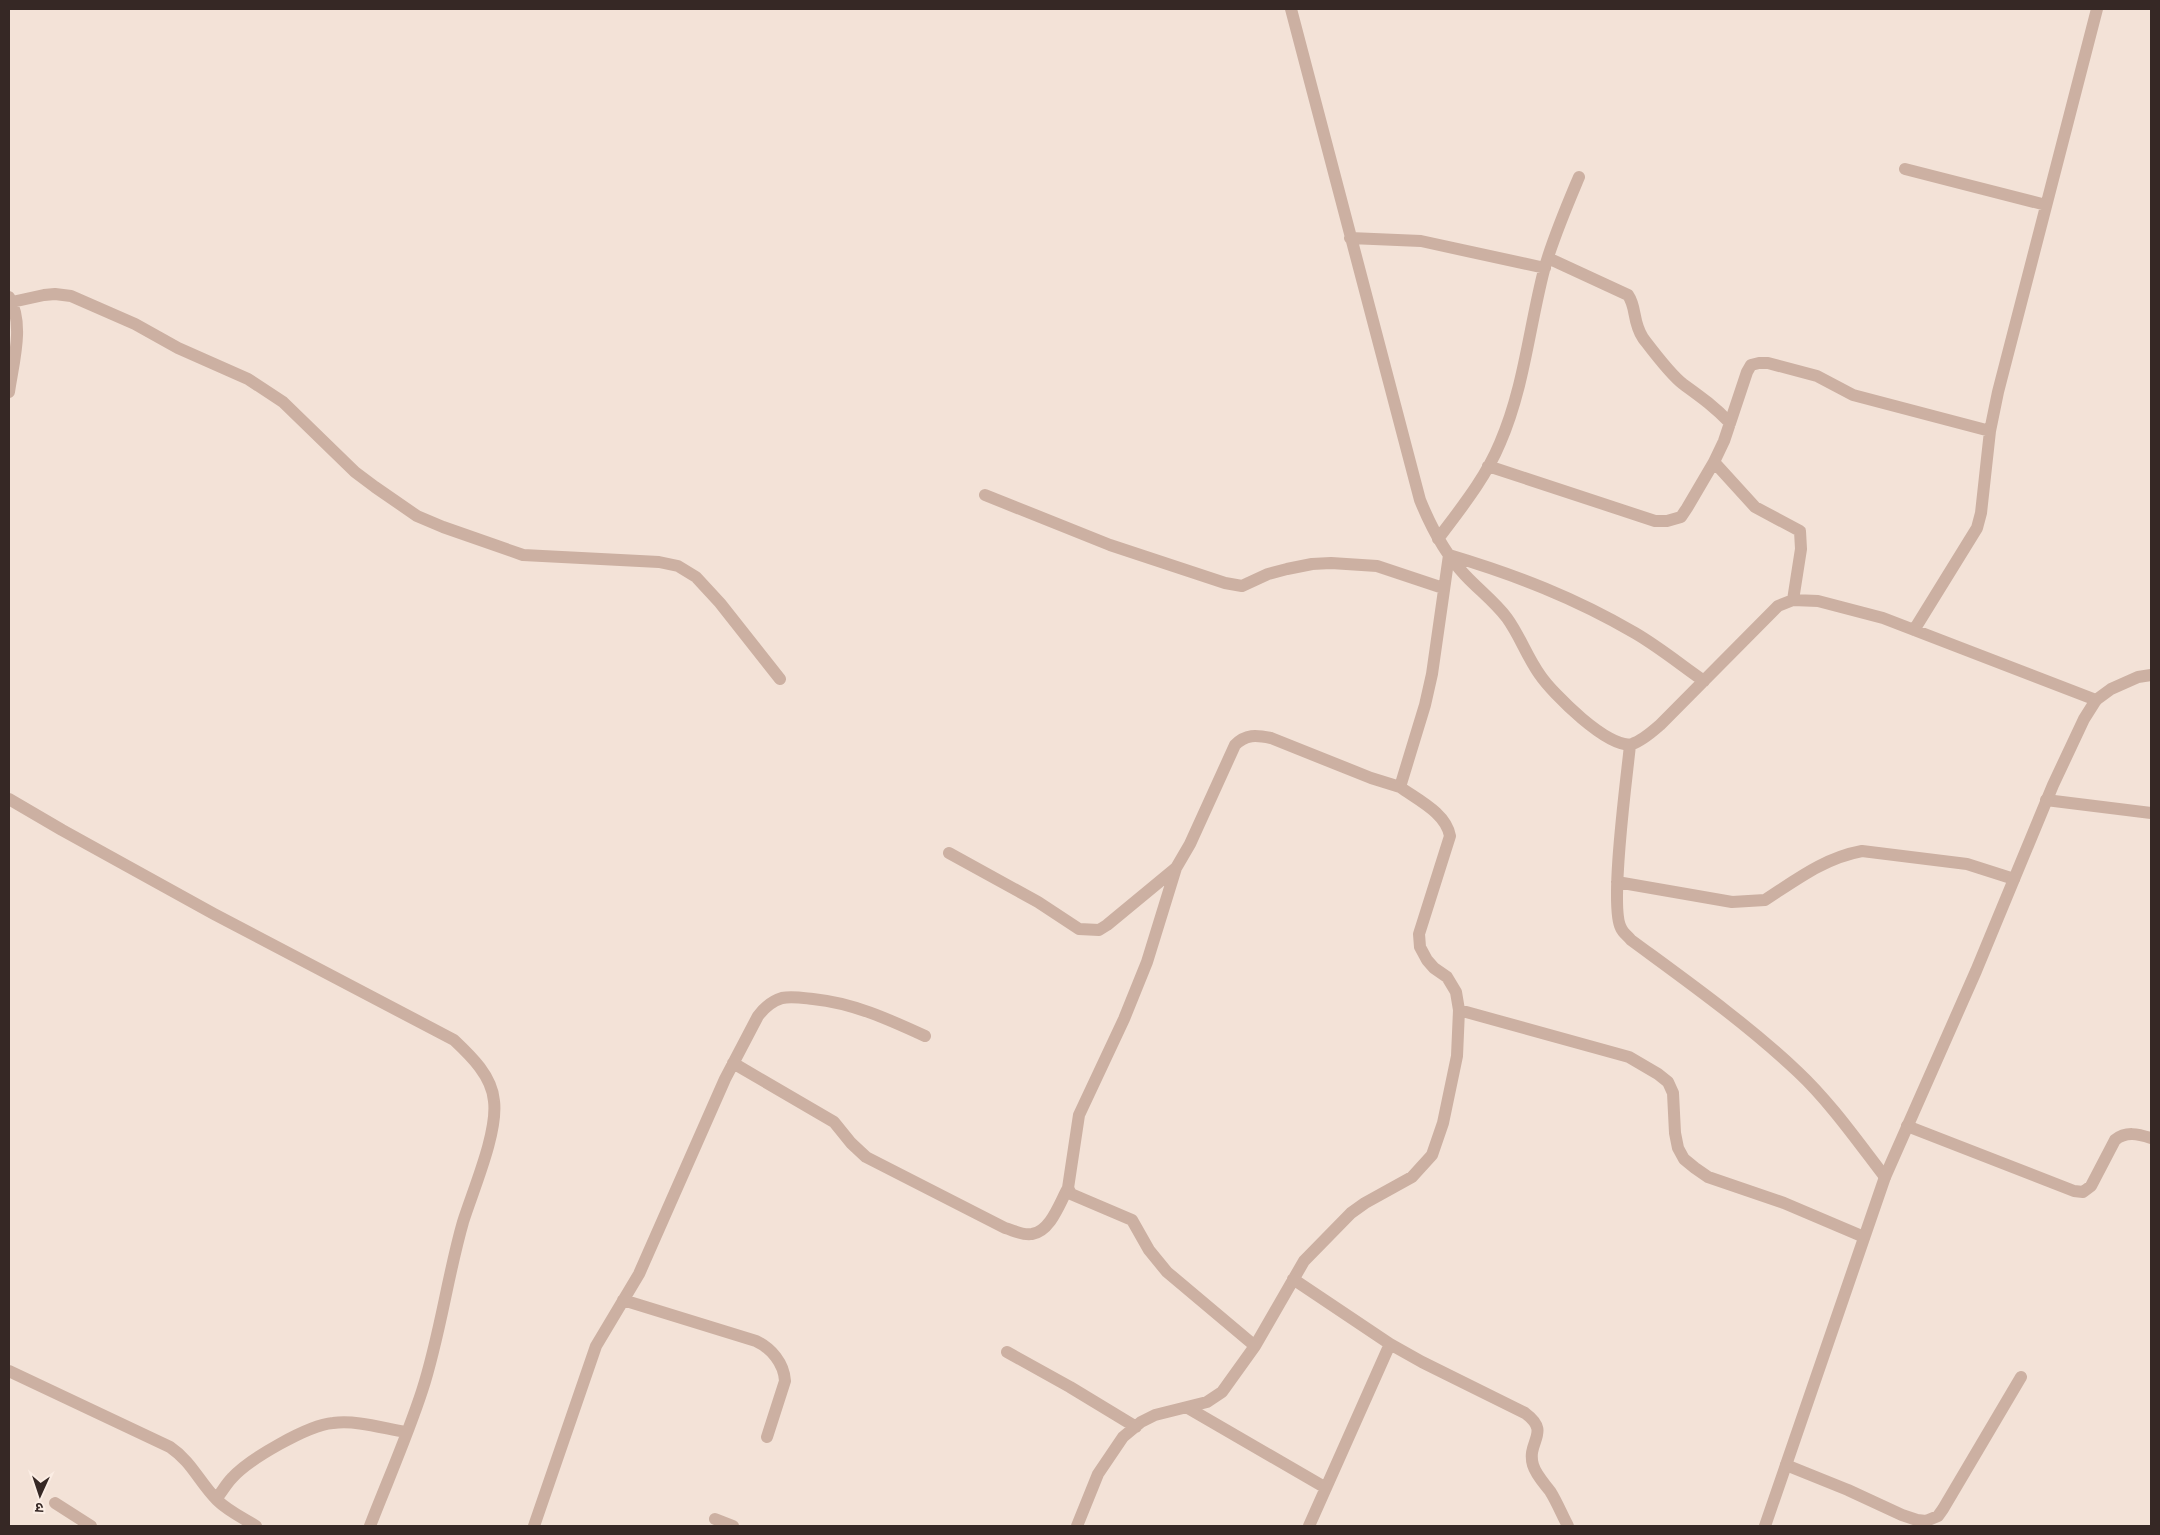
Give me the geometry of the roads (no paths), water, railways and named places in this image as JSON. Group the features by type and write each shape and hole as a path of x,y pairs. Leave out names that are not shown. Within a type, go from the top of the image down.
{"street":[{"path":"1291,9 1420,500 1432,531 1464,575 1498,606 1540,676 1560,698 1593,728 1612,740 1630,745 1641,740 1660,725 1778,606 1793,600 1818,601 1883,618 2096,700"},
{"path":"1914,630 1967,546 1981,513 1990,431 2097,9"},
{"path":"1905,168 2046,205"},
{"path":"1438,538 1469,498 1499,445 1514,403 1547,263 1561,219 1579,177"},
{"path":"1350,238 1421,241 1547,263 1628,295 1632,302 1637,328 1644,339 1682,383 1702,396 1730,423"},
{"path":"9,392 16,335 16,315 10,299 56,294 71,296 135,324 178,348 248,379 283,402 355,472 417,516 523,555 658,562 678,566 696,576 780,679"},
{"path":"1488,466 1655,522 1667,521 1681,516 1714,462 1730,423 1747,372 1751,365 1759,362 1817,376 1853,395 1990,431"},
{"path":"1714,462 1755,507 1800,531 1802,549 1793,600"},
{"path":"985,495 1110,545 1225,583 1242,586 1268,574 1287,569 1312,564 1331,563 1377,566 1444,588"},
{"path":"1400,787 1425,705 1432,674 1449,555"},
{"path":"1449,555 1531,581 1602,615 1637,634 1704,681"},
{"path":"1766,1526 1885,1177 1976,971 2046,800 2084,719 2096,700 2111,689 2138,677 2151,674"},
{"path":"733,1063 834,1122 851,1143 866,1157 1005,1228 1024,1234 1032,1234 1040,1231 1047,1225 1068,1188 1079,1114 1124,1019 1147,962 1176,868 1190,844 1235,745 1241,739 1249,736 1258,735 1270,738 1371,778 1400,787 1443,818 1449,827 1450,836 1419,934 1420,947 1434,968 1447,977 1456,992 1459,1010 1457,1056 1443,1123 1432,1155 1412,1178 1365,1203 1351,1213 1304,1261 1255,1346 1222,1392 1207,1402 1155,1415 1136,1426 1123,1437 1107,1458 1088,1495 1076,1526"},
{"path":"1630,745 1618,882 1617,913 1621,928 1631,940 1730,1014 1799,1073 1841,1121 1885,1177"},
{"path":"9,799 214,914 438,1030 454,1040 474,1059 489,1083 494,1100 494,1125 463,1224 439,1331 424,1383 370,1526"},
{"path":"2046,800 2151,813"},
{"path":"1618,882 1732,902 1755,902 1765,900 1817,866 1848,854 1862,852 1967,864 2014,879"},
{"path":"949,853 1038,902 1079,929 1088,931 1099,930 1107,926 1176,868"},
{"path":"534,1526 596,1346 639,1274 733,1063 764,1008 784,998 799,997 833,1001 882,1016 925,1036"},
{"path":"1459,1010 1629,1057 1668,1082 1673,1093 1675,1133 1678,1148 1684,1159 1695,1168 1708,1177 1784,1203 1864,1237"},
{"path":"1907,1126 2083,1192 2091,1186 2115,1140 2120,1135 2129,1134 2151,1138"},
{"path":"1068,1188 1071,1194 1077,1198 1132,1220 1148,1250 1167,1272 1255,1346"},
{"path":"1293,1279 1390,1344 1525,1413 1536,1421 1539,1430 1531,1454 1533,1466 1550,1492 1568,1526"},
{"path":"623,1300 756,1342 772,1351 784,1373 784,1381 767,1437"},
{"path":"1309,1526 1390,1344"},
{"path":"1007,1352 1136,1426"},
{"path":"9,1370 170,1447 190,1464 216,1500 256,1526"},
{"path":"1786,1464 1848,1490 1902,1516 1926,1521 1938,1516 1943,1509 2021,1377"},
{"path":"1188,1408 1326,1488"},
{"path":"216,1500 232,1477 248,1464 316,1427 348,1422 406,1432"},
{"path":"55,1504 91,1526"},
{"path":"714,1519 733,1526"}]}
